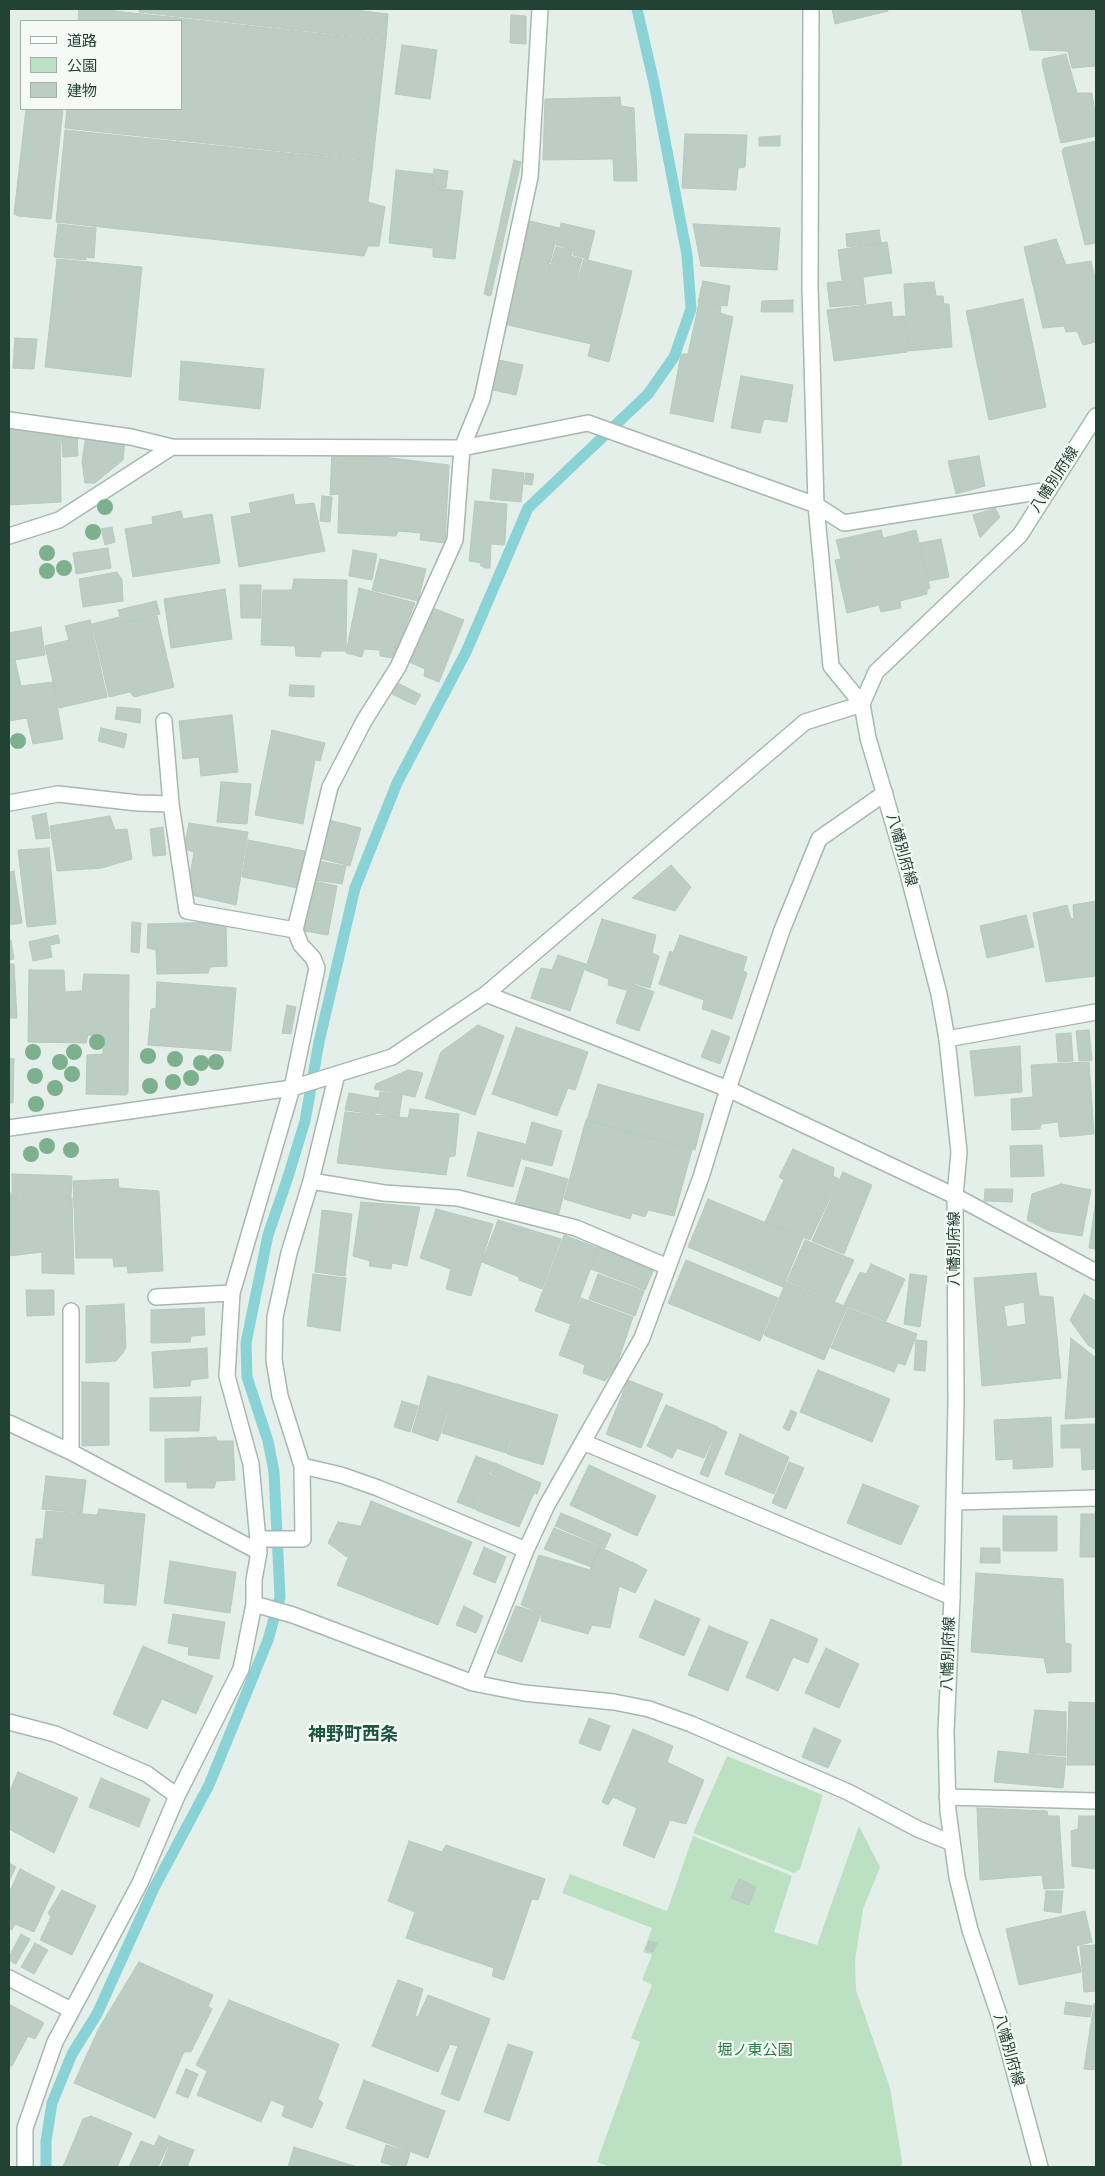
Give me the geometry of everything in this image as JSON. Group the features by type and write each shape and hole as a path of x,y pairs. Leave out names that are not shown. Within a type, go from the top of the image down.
{"street":[{"path":"24,2167 25,2128 55,2042 140,1883 176,1796 241,1669 254,1604 254,1580 259,1545 251,1464 227,1376 232,1293 292,1088 317,968 313,958 301,944 295,930 330,787 364,721 398,667 455,540 462,448 482,398 530,177 540,9"},
{"path":"9,1128 292,1088 392,1057 486,994 805,722 862,704 831,666 816,505 810,287 811,9"},
{"name":"八幡別府線","path":"1040,2167 999,2015 970,1930 957,1877 952,1843 947,1797 946,1732 952,1597 956,1402 955,1196 959,1152 948,1039 939,994 907,870 868,738 862,704 876,672 1020,535 1096,416"},
{"path":"9,420 131,437 172,447 462,448 588,423 638,439 816,505 844,523 1049,490"},
{"path":"9,536 59,520 172,447"},
{"path":"164,720 171,804 186,911 295,930"},
{"path":"473,1683 526,1550 547,1505 642,1338 701,1177 728,1089 782,930 819,839 885,793"},
{"path":"9,803 58,794 138,803 171,804"},
{"path":"486,994 728,1089 955,1196 1096,1272"},
{"path":"948,1039 1096,1012"},
{"path":"9,1423 259,1545 303,1539 302,1466 280,1396 274,1360 275,1317 289,1253 311,1181 337,1074"},
{"path":"311,1181 384,1193 458,1198 576,1228 668,1267"},
{"path":"156,1297 232,1293"},
{"path":"71,1311 71,1452"},
{"path":"583,1442 952,1597"},
{"path":"302,1466 341,1475 378,1488 526,1550"},
{"path":"954,1502 1096,1498"},
{"path":"254,1604 293,1615 473,1683 524,1694 614,1702 649,1709 691,1724 848,1792 918,1829 952,1843"},
{"path":"9,1722 55,1734 147,1774 176,1796"},
{"path":"947,1797 1096,1801"},
{"path":"9,1978 71,2010"}],"green space":[{"path":"727,1756 823,1795 800,1869 794,1873 693,1833"},
{"name":"堀ノ東公園","path":"859,1826 880,1867 863,1909 855,1961 856,1990 890,2088 902,2161 901,2167 610,2167 597,2162 640,2042 631,2038 652,1985 642,1980 652,1955 643,1952 652,1928 562,1893 570,1874 667,1911 693,1836 792,1876 774,1932 817,1945"}],"building":[{"path":"79,9 97,9 386,41 373,161 65,128 67,110 182,110 182,20 78,20"},
{"path":"139,9 346,9 388,14 386,40 139,12"},
{"path":"832,9 888,9 888,11 835,24"},
{"path":"1021,9 1096,9 1096,66 1072,68 1068,51 1030,50"},
{"path":"511,15 526,16 526,44 510,43"},
{"path":"402,45 437,50 430,99 395,94"},
{"path":"1066,54 1077,93 1092,93 1096,136 1061,143 1042,64 1043,59"},
{"path":"620,97 621,106 634,108 637,181 614,181 613,159 543,160 545,99"},
{"path":"26,110 63,110 51,219 14,214"},
{"path":"65,130 373,162 368,202 385,207 379,246 368,246 364,256 56,222"},
{"path":"685,134 747,135 745,167 738,168 736,190 682,188"},
{"path":"780,136 780,146 759,146 759,137"},
{"path":"1096,141 1096,243 1085,245 1062,151 1064,148"},
{"path":"514,160 521,162 491,295 489,296 484,294"},
{"path":"434,169 448,171 446,188 433,187"},
{"path":"396,170 433,174 433,188 463,191 455,259 433,257 433,248 389,243"},
{"path":"530,221 559,228 550,263 521,257"},
{"path":"561,223 595,231 588,259 573,255 573,250 556,245"},
{"path":"58,224 96,228 94,258 86,257 86,260 54,257"},
{"path":"693,224 780,228 777,270 701,266"},
{"path":"879,230 881,243 847,247 846,234"},
{"path":"1056,239 1066,265 1091,261 1096,282 1096,342 1083,345 1077,331 1066,332 1064,326 1043,328 1024,247"},
{"path":"887,242 892,273 842,280 838,250"},
{"path":"556,247 572,250 571,256 582,259 577,278 549,271"},
{"path":"521,258 550,264 549,272 578,279 584,259 632,271 609,362 588,356 591,344 504,324"},
{"path":"57,259 142,267 131,377 45,367"},
{"path":"863,278 866,304 830,307 827,283"},
{"path":"703,281 730,286 727,306 698,302"},
{"path":"934,282 936,296 943,296 944,304 949,304 952,347 908,351 904,284"},
{"path":"1023,299 1046,407 989,420 966,311"},
{"path":"793,300 793,312 761,312 762,301"},
{"path":"891,302 893,317 905,316 907,352 834,361 827,310"},
{"path":"699,303 721,306 720,313 733,317 713,422 670,413 681,354 688,354"},
{"path":"15,338 37,339 34,369 13,368"},
{"path":"499,360 523,365 516,395 493,390"},
{"path":"181,361 264,369 260,409 179,400"},
{"path":"741,376 793,385 787,422 764,419 760,433 731,428"},
{"path":"9,424 60,426 61,502 9,505"},
{"path":"77,431 78,456 63,457 61,432"},
{"path":"86,435 125,439 123,460 95,483 85,483 82,462"},
{"path":"332,451 449,465 445,543 420,540 421,533 398,531 396,536 338,533 339,494 330,495"},
{"path":"979,456 985,486 956,494 948,461"},
{"path":"493,469 524,473 521,502 490,499"},
{"path":"526,473 534,474 532,485 524,484"},
{"path":"293,494 295,505 314,503 325,551 239,567 231,517 251,513 249,503"},
{"path":"322,496 332,497 330,522 320,521"},
{"path":"475,501 507,504 505,542 504,545 491,544 490,568 485,568 480,565 481,563 469,561"},
{"path":"995,508 1000,517 980,538 973,515"},
{"path":"181,511 183,519 212,514 220,563 133,577 125,529 153,524 152,517"},
{"path":"112,527 115,542 105,545 101,529"},
{"path":"881,530 883,538 916,530 930,588 927,590 927,594 900,601 901,608 881,612 879,605 847,613 835,560 841,559 836,540"},
{"path":"941,539 949,577 929,581 920,543"},
{"path":"108,548 111,568 76,574 73,553"},
{"path":"353,550 377,554 372,580 349,576"},
{"path":"380,559 426,569 418,601 372,590"},
{"path":"117,572 122,580 123,601 83,607 79,579"},
{"path":"294,579 347,580 346,651 322,651 320,657 296,656 295,646 261,645 263,590 292,590"},
{"path":"240,585 261,585 261,618 241,618"},
{"path":"359,588 415,603 393,658 380,656 380,650 364,649 362,657 346,653"},
{"path":"225,589 232,639 171,648 164,599"},
{"path":"156,601 160,614 122,623 118,610"},
{"path":"430,607 464,620 439,682 424,676 425,669 407,661"},
{"path":"157,616 174,687 134,697 130,692 109,697 92,624 119,617 122,623"},
{"path":"90,620 107,697 59,708 45,646 69,640 65,626"},
{"path":"41,627 45,655 9,661 9,633"},
{"path":"15,660 21,686 53,682 63,739 33,744 27,718 9,721 9,662"},
{"path":"398,683 421,695 415,705 392,694"},
{"path":"290,685 314,686 314,697 289,696"},
{"path":"117,707 141,709 140,723 115,719"},
{"path":"232,715 238,772 201,776 199,757 183,759 179,721"},
{"path":"101,728 127,734 124,748 98,741"},
{"path":"272,730 325,743 320,761 315,760 303,824 255,815"},
{"path":"221,782 251,784 247,824 217,822"},
{"path":"46,813 50,838 36,839 32,816"},
{"path":"110,816 115,830 127,829 132,859 102,868 57,871 50,826"},
{"path":"329,820 361,828 350,866 319,858"},
{"path":"189,823 248,832 236,905 187,894 194,852 184,849"},
{"path":"163,827 166,855 153,856 150,829"},
{"path":"248,840 305,851 298,888 242,877"},
{"path":"49,848 56,924 27,927 18,850"},
{"path":"318,861 346,866 342,884 315,880"},
{"path":"671,865 691,887 675,911 632,898"},
{"path":"14,871 22,923 9,925 9,872"},
{"path":"313,881 337,886 328,935 304,931"},
{"path":"1096,901 1096,976 1046,982 1033,913 1067,905 1071,919 1074,919 1073,905"},
{"path":"1026,915 1034,947 987,958 980,926"},
{"path":"602,919 656,935 652,953 659,956 650,988 630,982 626,990 608,985 609,979 585,970"},
{"path":"132,922 141,923 139,953 131,952"},
{"path":"226,922 227,966 210,967 208,973 157,974 156,950 147,948 148,924"},
{"path":"58,935 60,943 50,945 52,957 33,961 29,942"},
{"path":"680,935 747,957 743,971 747,973 732,1019 702,1009 704,1000 659,984 670,951 673,953"},
{"path":"9,940 11,940 14,959 9,960"},
{"path":"558,955 586,964 570,1011 531,998 541,968 552,970"},
{"path":"9,964 14,964 17,1018 9,1018"},
{"path":"29,970 64,970 65,992 82,991 84,974 129,975 128,1093 126,1095 86,1094 87,1055 103,1054 103,1035 88,1035 86,1043 28,1042"},
{"path":"157,982 236,988 231,1051 148,1045 151,1009 156,1008"},
{"path":"630,983 654,992 639,1031 616,1023"},
{"path":"287,1005 296,1007 291,1034 282,1033"},
{"path":"478,1025 504,1036 475,1115 425,1098 441,1052"},
{"path":"516,1027 588,1052 575,1090 568,1088 557,1116 492,1094"},
{"path":"712,1030 730,1037 720,1064 701,1057"},
{"path":"1089,1030 1092,1060 1079,1061 1076,1031"},
{"path":"1071,1033 1073,1061 1058,1062 1056,1034"},
{"path":"1020,1046 1022,1092 975,1096 970,1051"},
{"path":"9,1058 14,1059 13,1103 9,1103"},
{"path":"1089,1062 1094,1134 1060,1137 1058,1122 1041,1124 1040,1129 1012,1130 1011,1099 1033,1097 1031,1065"},
{"path":"408,1070 423,1073 415,1097 374,1089 376,1084"},
{"path":"598,1084 704,1114 695,1150 587,1120"},
{"path":"380,1092 402,1095 399,1117 376,1113"},
{"path":"349,1093 378,1098 375,1114 345,1110"},
{"path":"410,1109 459,1114 455,1156 449,1157 446,1175 337,1163 345,1112 408,1118"},
{"path":"586,1120 692,1150 674,1216 648,1210 645,1217 632,1213 630,1219 564,1199"},
{"path":"532,1122 562,1131 552,1166 522,1159"},
{"path":"478,1132 525,1144 513,1187 467,1176"},
{"path":"1042,1145 1044,1176 1011,1177 1010,1146"},
{"path":"793,1149 834,1168 833,1176 839,1179 810,1240 765,1222 784,1180 779,1177"},
{"path":"526,1167 568,1179 558,1216 515,1204"},
{"path":"843,1172 872,1185 844,1254 812,1241"},
{"path":"12,1174 72,1176 71,1197 43,1194 12,1198"},
{"path":"118,1179 119,1188 159,1191 163,1271 128,1273 127,1266 114,1267 113,1258 76,1258 73,1181"},
{"path":"1061,1184 1091,1190 1082,1236 1049,1231 1027,1220 1032,1194"},
{"path":"9,1189 12,1199 42,1195 72,1198 74,1274 42,1273 42,1252 9,1256"},
{"path":"985,1189 1013,1189 1012,1202 984,1201"},
{"path":"708,1199 803,1238 783,1287 688,1247"},
{"path":"1096,1199 1096,1249 1089,1248"},
{"path":"361,1202 420,1207 407,1266 392,1263 391,1269 369,1266 370,1261 353,1256"},
{"path":"436,1209 493,1224 471,1296 446,1289 451,1269 420,1258"},
{"path":"322,1210 352,1214 345,1276 315,1272"},
{"path":"498,1220 561,1239 542,1289 519,1280 519,1277 482,1262"},
{"path":"564,1235 598,1248 570,1324 535,1311"},
{"path":"805,1240 854,1260 835,1301 787,1281"},
{"path":"599,1247 654,1269 645,1290 591,1269"},
{"path":"686,1260 778,1298 760,1341 668,1303"},
{"path":"871,1264 905,1279 886,1321 844,1305 860,1272 866,1274"},
{"path":"1036,1273 1039,1296 1053,1297 1061,1378 982,1386 974,1278","holes":["1024,1302 1026,1324 1007,1327 1004,1306"]},
{"path":"313,1274 346,1278 340,1331 307,1326"},
{"path":"598,1274 644,1291 635,1316 589,1299"},
{"path":"910,1274 927,1276 920,1327 904,1324"},
{"path":"786,1282 847,1307 824,1360 764,1335"},
{"path":"26,1290 54,1290 54,1315 27,1316"},
{"path":"1084,1294 1096,1301 1096,1350 1088,1345 1070,1320"},
{"path":"581,1298 633,1317 616,1367 605,1381 583,1373 585,1365 559,1355"},
{"path":"124,1304 126,1347 123,1353 116,1361 86,1363 86,1306"},
{"path":"204,1308 205,1335 191,1336 190,1342 151,1343 151,1310"},
{"path":"848,1308 917,1334 905,1365 898,1363 894,1372 831,1348"},
{"path":"1071,1338 1096,1358 1096,1417 1065,1419"},
{"path":"916,1340 927,1341 925,1371 914,1370"},
{"path":"207,1348 208,1378 191,1380 190,1386 154,1388 152,1352"},
{"path":"818,1370 890,1399 872,1442 800,1412"},
{"path":"428,1376 456,1384 438,1441 412,1432"},
{"path":"628,1380 663,1394 641,1448 606,1434"},
{"path":"82,1382 109,1383 109,1445 82,1446"},
{"path":"457,1384 522,1404 506,1453 442,1433"},
{"path":"201,1397 199,1431 150,1431 150,1398"},
{"path":"402,1401 418,1406 410,1432 394,1427"},
{"path":"523,1404 558,1415 543,1465 507,1454"},
{"path":"666,1405 718,1427 704,1458 677,1448 672,1458 647,1446"},
{"path":"791,1410 797,1413 789,1431 783,1428"},
{"path":"1051,1417 1053,1467 1013,1469 1013,1459 996,1460 994,1420"},
{"path":"1096,1424 1096,1469 1082,1470 1081,1448 1061,1448 1061,1425"},
{"path":"718,1428 727,1432 708,1477 700,1474"},
{"path":"740,1434 789,1457 774,1494 725,1474"},
{"path":"216,1437 217,1441 233,1441 235,1480 216,1481 214,1488 187,1488 187,1482 165,1482 165,1439"},
{"path":"476,1456 494,1463 475,1509 457,1502"},
{"path":"789,1462 804,1468 786,1509 772,1503"},
{"path":"495,1463 541,1483 537,1494 491,1474"},
{"path":"589,1465 656,1496 637,1536 570,1505"},
{"path":"490,1475 534,1493 519,1527 476,1510"},
{"path":"46,1476 86,1480 82,1513 42,1509"},
{"path":"863,1484 919,1506 901,1545 847,1523"},
{"path":"371,1501 472,1542 438,1625 337,1585"},
{"path":"99,1509 145,1514 136,1605 104,1603 105,1584 32,1575 36,1539 43,1539 46,1511 97,1515"},
{"path":"561,1513 611,1534 605,1548 555,1526"},
{"path":"1081,1514 1096,1514 1096,1557 1080,1557"},
{"path":"1003,1516 1057,1516 1057,1551 1003,1551"},
{"path":"338,1522 360,1526 347,1557 328,1543"},
{"path":"554,1528 600,1547 591,1567 544,1549"},
{"path":"484,1547 506,1557 495,1583 473,1574"},
{"path":"600,1547 631,1562 620,1582 610,1628 592,1625 588,1634 541,1621 542,1613 521,1605 539,1555 590,1570"},
{"path":"981,1548 1000,1548 1000,1563 980,1563"},
{"path":"170,1561 236,1572 230,1613 164,1603"},
{"path":"632,1562 647,1570 635,1593 619,1586"},
{"path":"976,1573 1063,1579 1065,1643 1071,1644 1071,1672 1047,1673 1044,1658 971,1652"},
{"path":"655,1600 700,1619 684,1656 639,1637"},
{"path":"464,1606 483,1616 476,1633 456,1625"},
{"path":"516,1606 541,1613 522,1662 497,1653"},
{"path":"173,1614 225,1622 219,1659 188,1655 189,1647 168,1643"},
{"path":"771,1619 818,1639 808,1663 793,1657 778,1691 746,1677"},
{"path":"709,1626 748,1642 728,1691 688,1675"},
{"path":"143,1646 213,1676 196,1714 162,1699 147,1729 113,1714"},
{"path":"826,1648 859,1664 839,1708 805,1693"},
{"path":"1069,1702 1096,1703 1096,1765 1067,1765"},
{"path":"1035,1710 1066,1712 1066,1756 1029,1753"},
{"path":"589,1718 610,1726 600,1751 579,1743"},
{"path":"814,1728 841,1740 828,1768 802,1757"},
{"path":"633,1729 673,1746 667,1762 704,1780 686,1824 670,1820 654,1858 623,1845 637,1808 613,1797 608,1805 602,1802"},
{"path":"998,1751 1066,1758 1063,1788 994,1782"},
{"path":"18,1772 78,1798 54,1853 9,1829 9,1793"},
{"path":"101,1778 150,1799 139,1827 89,1807"},
{"path":"977,1808 1047,1811 1048,1816 1059,1816 1064,1888 1044,1889 1042,1875 980,1880"},
{"path":"1079,1816 1096,1816 1096,1869 1072,1866 1071,1831 1078,1829"},
{"path":"409,1841 442,1852 446,1845 545,1879 538,1900 532,1899 504,1980 492,1976 494,1968 406,1938 415,1912 388,1901"},
{"path":"9,1863 16,1867 9,1881"},
{"path":"20,1869 55,1887 34,1932 15,1924 12,1930 9,1928 9,1893"},
{"path":"739,1879 756,1887 749,1905 731,1898"},
{"path":"62,1890 96,1906 72,1955 40,1940 51,1917 48,1913"},
{"path":"1046,1891 1063,1891 1061,1913 1044,1911"},
{"path":"1085,1911 1092,1942 1076,1946 1081,1972 1019,1985 1006,1929"},
{"path":"21,1934 30,1939 16,1964 9,1960 9,1957"},
{"path":"649,1941 657,1943 653,1952 646,1950"},
{"path":"35,1943 48,1950 34,1974 21,1967"},
{"path":"1096,1945 1096,1991 1084,1992 1080,1946"},
{"path":"139,1962 213,1995 208,2006 212,2009 191,2052 184,2052 155,2118 74,2083 99,2028"},
{"path":"398,1980 423,1989 415,2016 418,2017 428,1995 490,2019 459,2101 441,2094 458,2046 450,2044 438,2072 372,2046"},
{"path":"229,2000 339,2044 318,2099 323,2103 312,2128 282,2116 285,2106 271,2100 261,2122 197,2095 207,2071 196,2065"},
{"path":"1066,2002 1092,2006 1090,2017 1064,2014"},
{"path":"9,2004 44,2023 35,2039 28,2036 12,2066 9,2066"},
{"path":"1094,2004 1096,2004 1096,2070 1084,2069"},
{"path":"508,2044 533,2052 509,2121 484,2112"},
{"path":"186,2069 198,2074 188,2098 176,2093"},
{"path":"364,2080 445,2111 428,2158 346,2128"},
{"path":"91,2116 132,2133 117,2167 63,2167 83,2119"},
{"path":"159,2136 170,2141 158,2167 129,2167 141,2141 154,2146"},
{"path":"171,2141 194,2150 187,2167 161,2167"},
{"path":"386,2145 410,2152 406,2167 398,2167 381,2162"},
{"path":"294,2147 357,2167 288,2167"}],"waterway":[{"path":"46,2167 46,2141 52,2103 72,2054 97,2014 154,1888 209,1785 268,1640 280,1597 274,1472 268,1441 247,1377 246,1343 268,1235 305,1121 319,1042 355,888 397,783 466,652 528,508 648,394 674,357 691,309 687,255 654,83 637,9"}],"district":[{"name":"神野町西条","path":"353,1735"}]}
